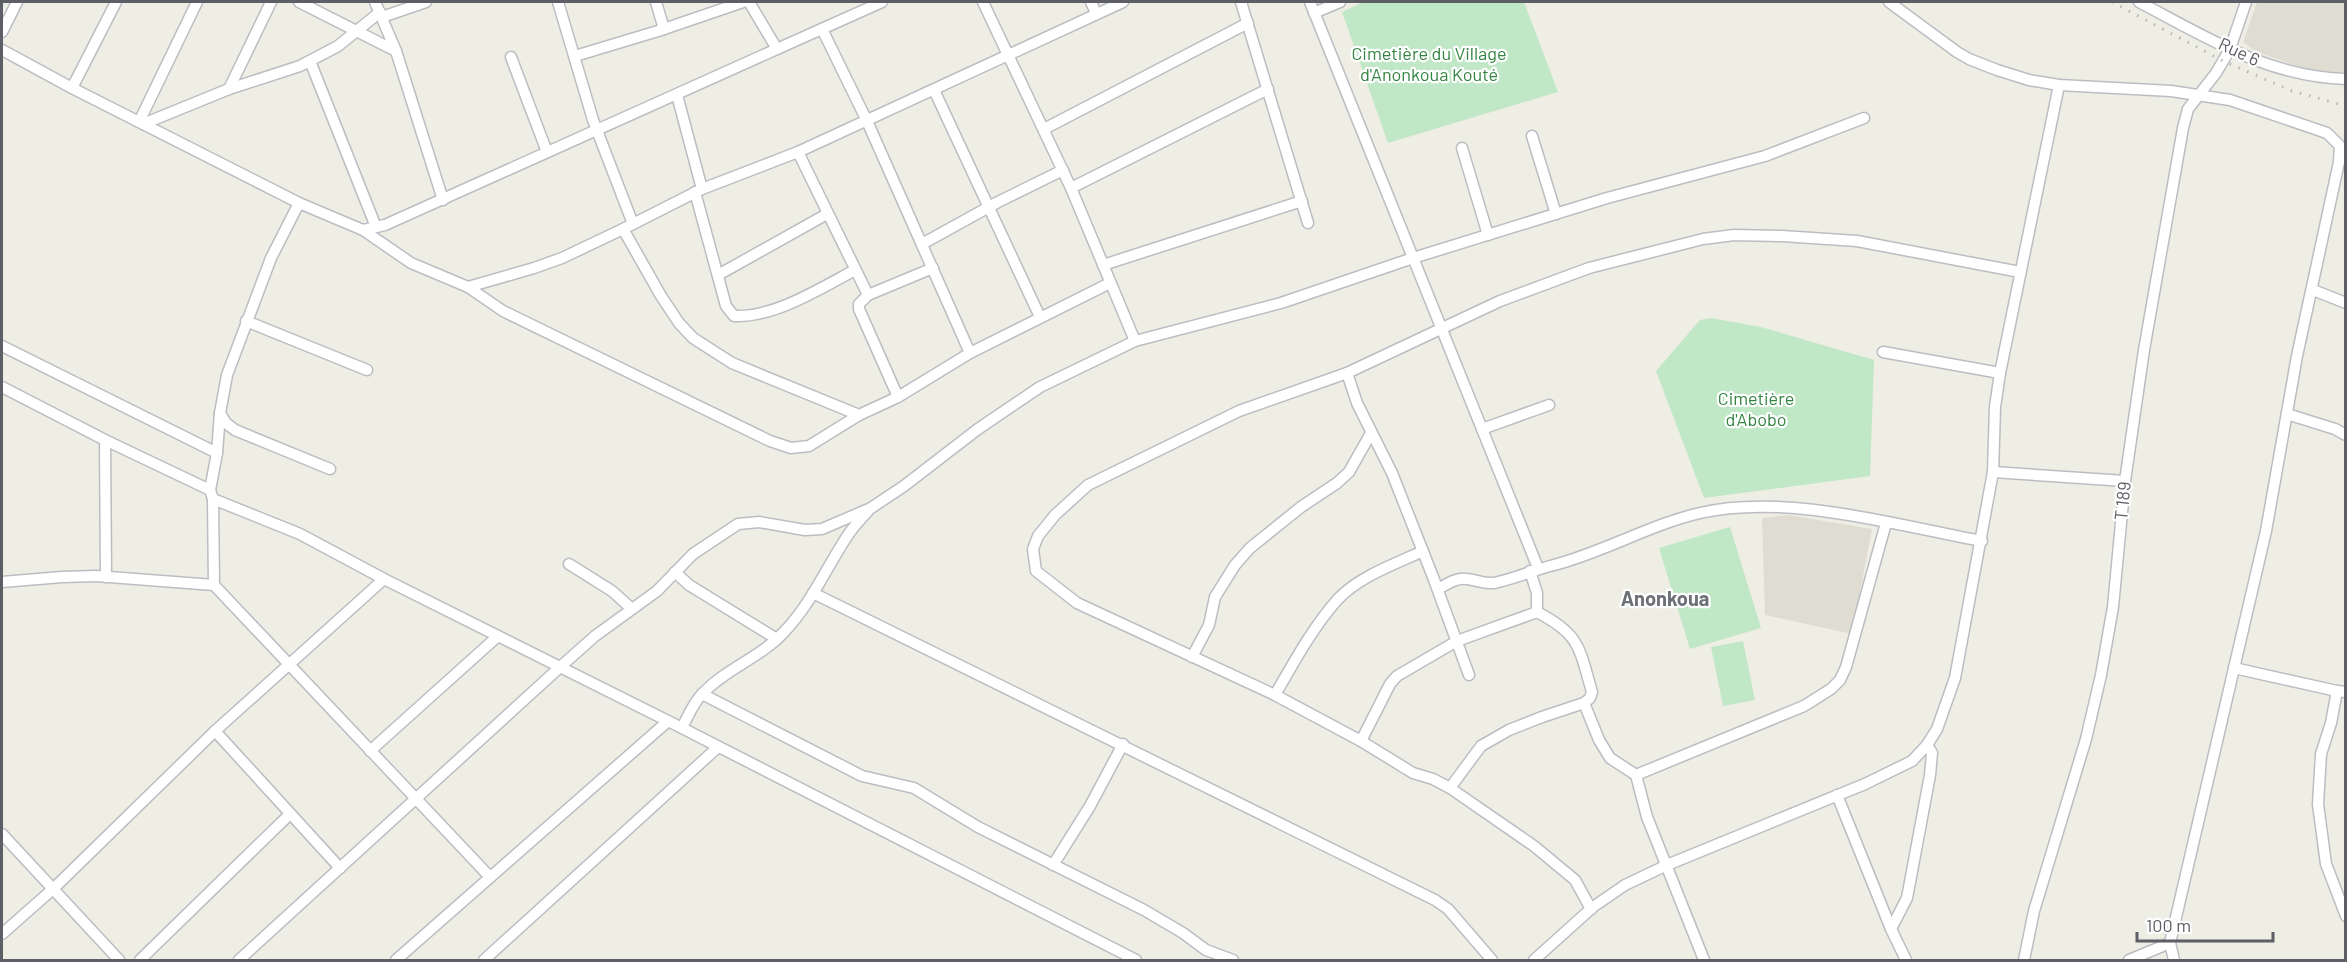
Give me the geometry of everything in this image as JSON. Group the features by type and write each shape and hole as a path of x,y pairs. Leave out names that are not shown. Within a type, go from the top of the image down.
{"street":[{"path":"2,32 17,2"},
{"path":"72,88 116,2"},
{"path":"141,123 197,2"},
{"path":"229,89 271,2"},
{"path":"299,2 396,51"},
{"path":"141,123 310,61 338,45 379,10 426,2"},
{"path":"558,2 628,227 661,296 679,323 693,338 732,363 859,415"},
{"path":"656,2 664,29"},
{"path":"575,56 743,2"},
{"path":"749,2 777,49"},
{"path":"363,230 386,225 443,200 596,129 882,2"},
{"path":"983,2 1071,188 1135,341"},
{"path":"1091,2 1096,14"},
{"path":"468,287 552,261 628,227 698,191 798,152 1123,2"},
{"path":"1241,2 1308,223"},
{"path":"1310,2 1482,429 1534,569 1537,612"},
{"path":"1314,13 1340,2"},
{"path":"1889,2 1969,59 2029,80 2059,85 2171,91 2196,97 2229,100 2327,133 2340,146 2339,162 2313,290 2297,356 2266,531 2170,943 2174,960"},
{"name":"Rue 6","path":"2139,2 2230,49 2282,71 2312,77 2346,79"},
{"name":"T 189","path":"2024,960 2034,911 2086,739 2101,675 2113,607 2125,481 2144,350 2177,155 2188,109 2217,73 2230,49 2246,2"},
{"path":"379,10 396,51 443,200"},
{"path":"1044,129 1248,23"},
{"path":"822,29 867,121 970,352"},
{"path":"2,50 299,203 363,230 411,263 468,287 503,311 770,441 791,448 809,447 859,415 898,397 970,352 1110,283"},
{"path":"511,57 547,152"},
{"path":"310,61 376,227"},
{"path":"1534,960 1592,909 1625,885 1667,865 1838,795 1912,761 1927,745 1937,729 1955,678 1982,542 1993,472 1995,407 2000,373 2059,85"},
{"path":"1071,188 1268,88"},
{"path":"934,90 1040,317"},
{"path":"677,95 718,275 729,311 734,316 768,311 810,294 855,270"},
{"path":"239,960 595,636 657,591 693,554 738,524 759,522 805,530 822,529 871,508 904,486 978,429 1040,387 1135,341 1281,303 1413,258 1556,214 1765,156 1864,118"},
{"path":"1532,136 1556,214"},
{"path":"1462,148 1488,235"},
{"path":"798,152 868,295"},
{"path":"922,244 1062,170"},
{"path":"1103,265 1302,201"},
{"path":"214,585 212,494 226,375 271,258 299,203"},
{"path":"718,275 827,214"},
{"path":"1592,909 1575,880 1534,846 1450,788 1433,778 1413,773 1361,741 1275,695 1077,603 1036,572 1033,549 1038,536 1055,515 1088,485 1239,411 1347,373 1500,301 1589,268 1703,239 1734,235 1857,242 2020,273"},
{"path":"898,397 859,309 859,304 868,295 933,268"},
{"path":"2313,290 2346,303"},
{"path":"246,321 368,370"},
{"path":"2,346 217,453"},
{"path":"1883,352 2000,373"},
{"path":"1347,373 1357,403 1386,458 1469,675"},
{"path":"2,387 212,494 300,534 384,579 1136,960"},
{"path":"1482,429 1550,405"},
{"path":"220,413 226,423 235,430 330,469"},
{"path":"2287,414 2335,429 2346,435"},
{"path":"1192,657 1209,625 1215,597 1235,565 1250,548 1349,472 1371,433"},
{"path":"105,440 106,577"},
{"path":"1993,472 2125,481"},
{"path":"1438,589 1458,579 1493,583 1570,560 1676,520 1703,513 1761,506 1819,510 1982,542"},
{"path":"682,728 702,694 716,681 767,649 802,611 849,534 871,508"},
{"path":"1636,775 1804,706 1821,696 1840,680 1859,624 1887,523"},
{"path":"1275,695 1300,650 1339,597 1362,580 1423,551"},
{"path":"569,564 612,591 632,609"},
{"path":"675,572 689,585 777,639"},
{"path":"2,582 62,577 106,577 214,585 490,877"},
{"path":"2,934 53,889 215,731 384,579"},
{"path":"813,592 1435,900 1448,909 1492,960"},
{"path":"1361,741 1390,684 1397,676 1456,641 1537,612 1551,619 1574,638 1592,692 1590,698 1584,703 1542,717 1487,742 1481,746 1450,788"},
{"path":"370,751 498,636"},
{"path":"2235,668 2341,692 2321,754 2318,804 2326,864 2346,916"},
{"path":"702,694 862,776 914,788 978,827 1144,910 1184,933 1206,950 1233,960"},
{"path":"1584,703 1599,740 1610,758 1636,775 1647,817 1704,960"},
{"path":"396,960 667,722"},
{"path":"215,731 340,868"},
{"path":"1053,865 1090,806 1123,744"},
{"path":"1891,929 1907,898 1930,775 1932,753 1927,745"},
{"path":"484,960 717,748"},
{"path":"1838,795 1891,929 1906,960"},
{"path":"140,960 291,814"},
{"path":"2,834 119,960"},
{"path":"2128,960 2170,943"}],"shaded area":[{"path":"2257,2 2345,2 2345,72 2328,73 2302,68 2257,52 2243,42"},
{"path":"1788,515 1872,529 1852,634 1765,615 1762,518"}],"green space":[{"name":"Cimetière du Village d'Anonkoua Kouté","path":"1363,2 1524,2 1558,92 1388,143 1342,12"},
{"name":"Cimetière d'Abobo","path":"1711,318 1761,327 1874,360 1870,476 1704,498 1656,371 1700,320"},
{"path":"1730,527 1761,628 1690,649 1659,548"},
{"path":"1743,641 1755,700 1723,706 1711,647"}],"railway":[{"path":"2112,2 2223,61 2292,91 2346,106"}],"district":[{"name":"Anonkoua","path":"1665,599"}]}
